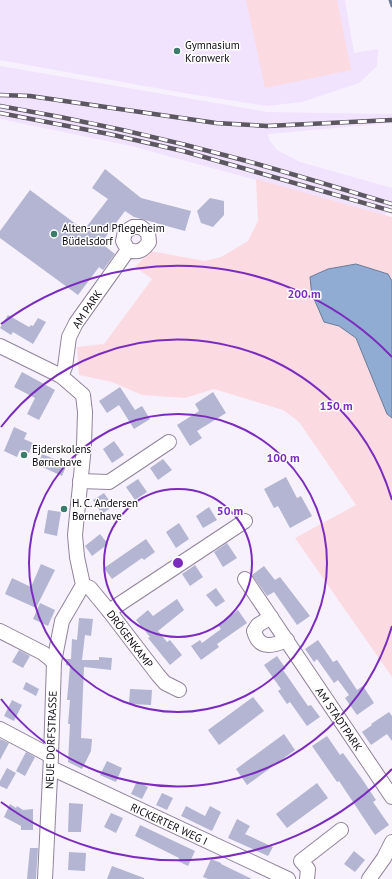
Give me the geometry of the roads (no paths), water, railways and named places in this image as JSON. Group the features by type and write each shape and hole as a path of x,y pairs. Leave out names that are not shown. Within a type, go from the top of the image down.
{"street":[{"name":"AM PARK","path":"61,376 65,367 69,337 76,323 128,250"},
{"path":"0,346 61,376 83,394 85,419 84,446 75,535 77,557 83,585"},
{"path":"80,481 109,482 169,442"},
{"path":"109,611 245,521"},
{"name":"AM STADTPARK","path":"245,579 392,797"},
{"name":"DRÖGENKAMP","path":"83,585 90,588 109,611 158,676 165,683 179,690"},
{"name":"NEUE DORFSTRASSE","path":"45,879 54,662 62,621 83,585"},
{"path":"271,617 258,625 254,631 256,637 261,643 273,646 286,640"},
{"path":"0,631 43,653 54,662"},
{"name":"RICKERTER WEG I","path":"0,729 51,762 279,877"},
{"path":"307,879 308,870 301,860 340,830"},
{"path":"369,879 384,858 392,842"}],"water":[{"path":"356,264 388,274 392,281 392,418 387,414 356,338 339,326 324,322 312,297 310,277 328,269"}],"waterway":[{"path":"390,0 392,6"}],"railway":[{"path":"0,95 30,96 216,123 267,126 392,120"},
{"path":"0,106 92,123 183,144 262,165 392,204"},
{"path":"0,113 109,134 183,151 392,211"}],"place":[{"name":"Gymnasium Kronwerk","path":"177,51"},
{"name":"Alten-und Pflegeheim Büdelsdorf","path":"54,234"},
{"name":"Ejderskolens Børnehave","path":"24,455"},
{"name":"H. C. Andersen Børnehave","path":"64,509"}]}
